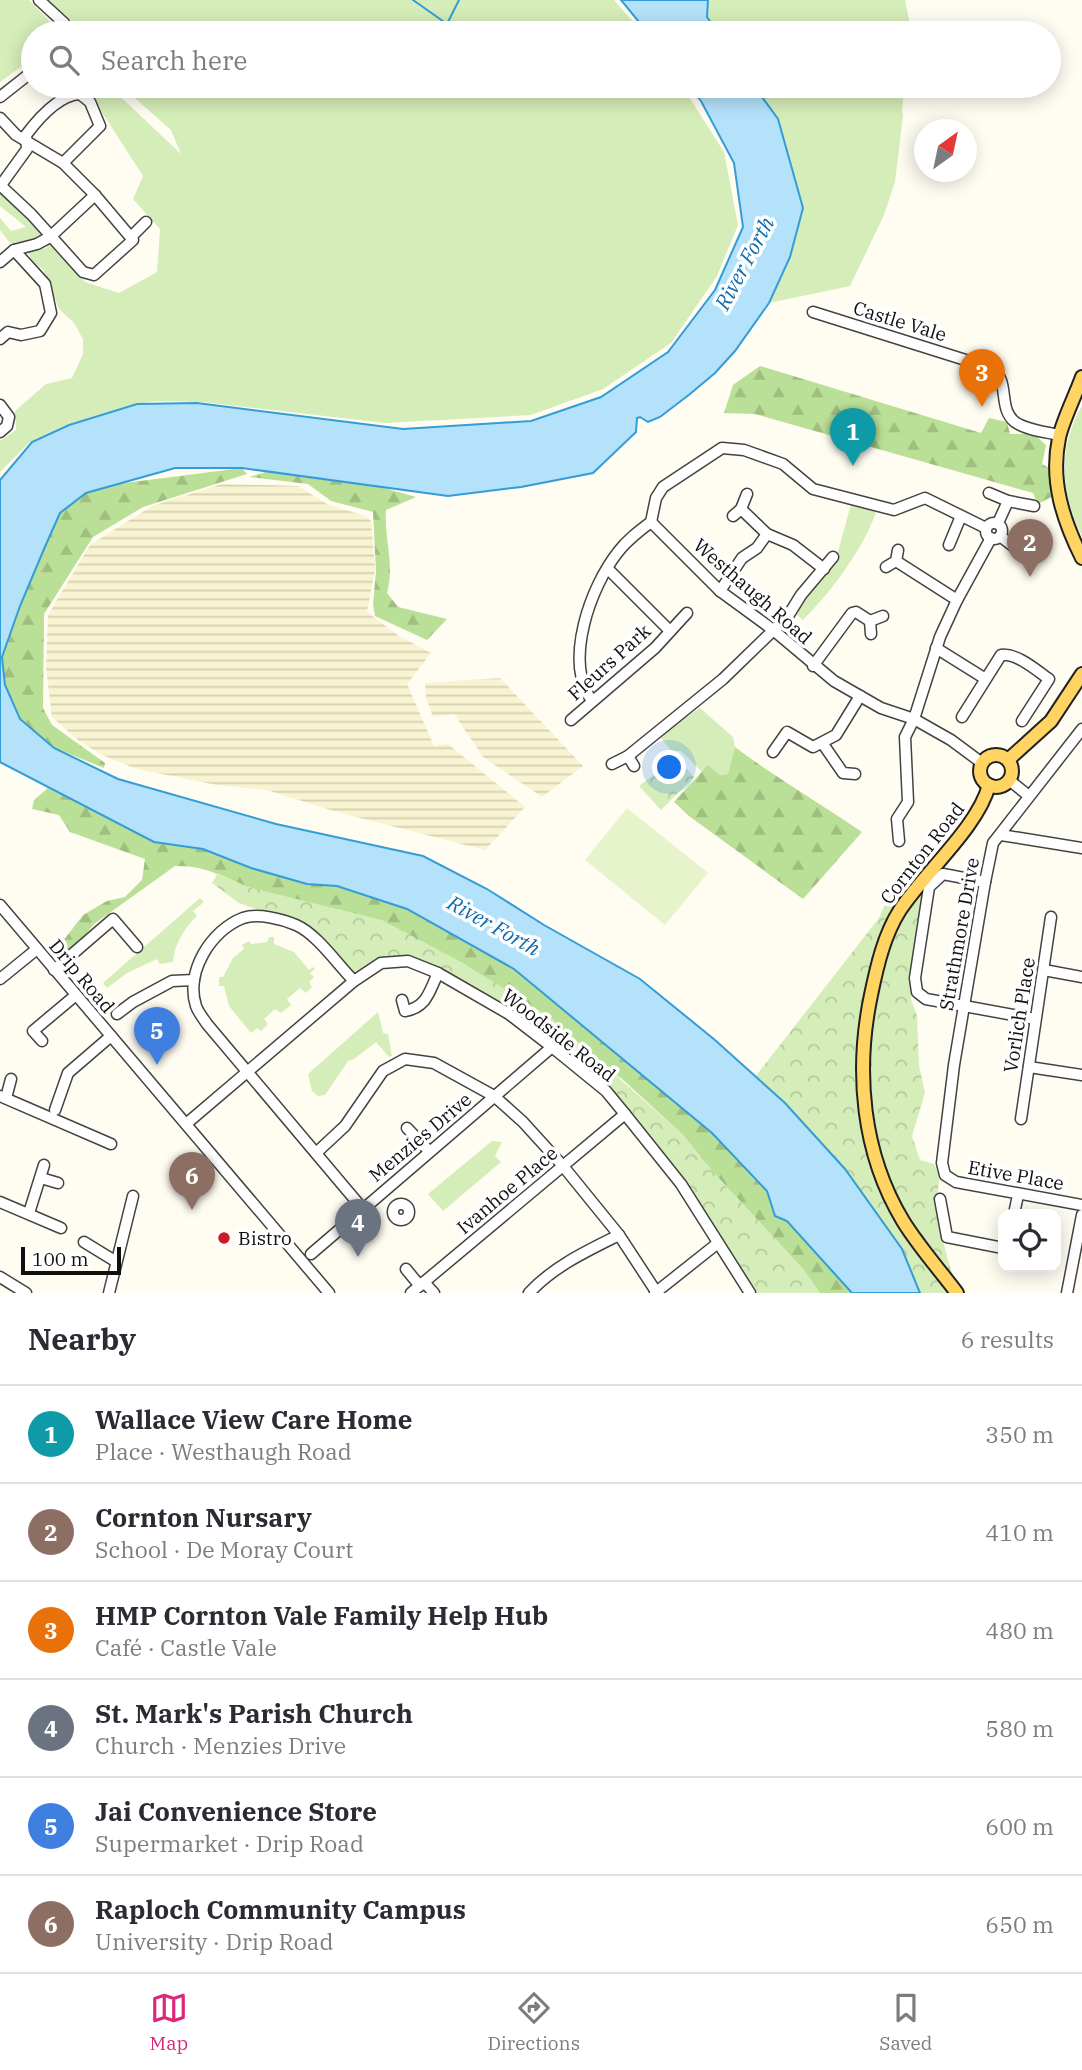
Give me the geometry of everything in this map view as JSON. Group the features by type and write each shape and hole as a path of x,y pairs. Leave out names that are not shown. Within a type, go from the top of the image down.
{"main road":[{"path":"1082,377 1059,435 1055,461 1058,496 1065,520 1082,558"},
{"path":"1008,760 1051,721 1082,674"},
{"path":"995,755 1008,760 1012,772 1009,780 998,787 989,785 981,776 982,763 986,758 995,755"},
{"name":"Cornton Road","path":"957,1293 902,1220 879,1171 866,1120 862,1045 874,980 892,923 978,811 989,785"}],"street":[{"path":"39,0 62,21"},
{"path":"0,97 21,80"},
{"path":"0,118 16,135 26,141 62,163 95,195 133,240 94,275 83,271 32,215 0,185 27,149 26,141 26,135 33,126 68,98"},
{"path":"62,163 100,126 85,98"},
{"path":"0,262 14,250 37,244 50,237 95,195"},
{"path":"131,237 146,222"},
{"path":"0,339 8,332 20,335 40,331 51,313 45,284 14,250"},
{"name":"Castle Vale","path":"813,312 991,368 998,372 1002,383 1006,413 1018,424 1059,435"},
{"path":"0,405 9,417 7,426 0,432"},
{"path":"592,701 580,675 581,636 592,602 608,569 617,553 650,522 656,498 663,487 722,448 744,450 783,464 813,489 894,510 925,498 986,528"},
{"path":"989,493 1008,501 1034,506"},
{"path":"747,494 737,512 767,534 793,545 824,569"},
{"path":"998,523 1008,501"},
{"path":"949,545 961,516"},
{"name":"Westhaugh Road","path":"650,522 720,590 772,629 813,666 881,708 914,719 951,740 982,763"},
{"path":"986,528 991,523 998,523"},
{"path":"899,841 897,819 908,803 905,737 914,719 936,648 957,600 995,537 1002,531 998,523"},
{"path":"986,528 986,533 1022,552"},
{"path":"720,590 742,558 757,548 767,534"},
{"path":"886,567 896,561 898,550"},
{"path":"612,764 628,756 723,679 791,612 801,595 833,557"},
{"path":"896,561 957,600"},
{"name":"Fleurs Park","path":"608,569 670,631"},
{"path":"813,666 852,613 856,612 870,621"},
{"name":"Fleurs Park","path":"571,720 655,648 687,613"},
{"path":"870,621 883,616"},
{"path":"870,621 871,634"},
{"path":"936,648 984,678"},
{"path":"962,717 984,678 1004,653 1049,679 1022,722"},
{"path":"780,721 787,732 813,747 836,735 860,696"},
{"name":"Strathmore Drive","path":"945,1175 942,1163 993,843 1082,729"},
{"path":"773,752 787,732"},
{"path":"822,744 843,773 855,774"},
{"path":"628,756 634,766"},
{"path":"1009,780 1029,796"},
{"path":"1001,835 1082,848"},
{"path":"985,882 943,874 929,887 915,978 917,992 926,999 1035,1019"},
{"name":"Drip Road","path":"0,905 330,1293"},
{"path":"354,981 308,932 282,921 251,916 221,930 202,954 194,980 196,1006 207,1024 362,1208"},
{"name":"Vorlich Place","path":"1021,1119 1051,917"},
{"path":"54,970 113,919 137,947"},
{"path":"0,979 37,950"},
{"name":"Woodside Road","path":"186,1124 354,981 382,963 408,961 438,973 509,1014 606,1091 681,1184 750,1293"},
{"path":"1044,970 1082,977"},
{"path":"402,1000 404,1012 418,1009 426,999 438,973"},
{"path":"117,1014 132,1002 172,981 194,980"},
{"path":"42,1041 33,1031 76,995"},
{"path":"55,1110 68,1073 111,1037"},
{"name":"Menzies Drive","path":"311,1254 552,1047"},
{"path":"316,1153 345,1126 383,1071 405,1059 434,1063 494,1096 523,1122 619,1235 656,1293 718,1243"},
{"path":"1029,1067 1082,1075"},
{"path":"10,1079 3,1097 111,1144"},
{"name":"Ivanhoe Place","path":"411,1293 625,1114"},
{"path":"407,1128 429,1151"},
{"path":"29,1213 44,1165"},
{"name":"Etive Place","path":"945,1175 956,1182 1082,1205"},
{"path":"41,1178 58,1183"},
{"path":"383,1191 396,1206"},
{"path":"1015,1209 1018,1195"},
{"path":"109,1293 133,1196"},
{"path":"940,1199 947,1237 998,1247"},
{"path":"0,1202 61,1228"},
{"path":"1068,1293 1078,1254 1082,1215"},
{"path":"529,1293 539,1282 567,1262 619,1235"},
{"path":"84,1242 115,1261"},
{"path":"406,1269 434,1293"},
{"path":"0,1277 26,1293"}],"shaded area":[{"path":"222,484 298,486 327,504 365,516 371,521 375,569 367,612 399,636 431,653 407,684 434,746 448,744 525,807 485,850 337,812 267,790 217,785 137,769 102,755 78,740 52,717 46,668 48,615 90,545 152,506"},
{"path":"500,678 583,766 542,797 483,757 454,714 433,717 426,697 425,683"}],"green space":[{"path":"0,0 29,0 49,21 21,21 21,67 0,82"},
{"path":"48,0 614,0 632,21 72,21"},
{"path":"708,0 905,0 909,20 710,21 707,17"},
{"path":"93,98 122,98 181,154 171,130 135,98 690,98 724,152 738,225 717,276 671,343 603,389 531,415 386,423 202,402 157,401 134,404 68,424 30,442 0,472 0,441 16,430 15,411 46,384 72,378 83,354 83,339 74,323 59,309 43,269 34,264 27,251 46,248 49,244 85,282 119,293 157,272 160,229 133,199 143,176"},
{"path":"763,98 903,98 895,182 884,215 850,286 769,303 790,257 778,119"},
{"path":"0,190 42,232 43,238 10,243 0,230 0,218 11,231 26,227 0,206"},
{"path":"760,366 981,433 989,418 1007,422 1010,434 1034,434 1046,445 1042,464 1051,469 1053,496 1038,504 1033,493 755,414 724,413 733,385"},
{"path":"1082,406 1082,536 1069,504 1065,470 1069,437"},
{"path":"242,468 247,474 143,507 93,537 44,614 43,708 52,725 105,763 104,768 55,748 20,719 5,685 2,657 60,513 86,493 109,485"},
{"path":"266,472 362,482 416,497 386,510 390,561 387,593 398,607 447,619 427,640 375,616 373,512 331,501 308,484 249,477"},
{"path":"852,501 877,509 872,524 846,568 803,620 795,613 837,555"},
{"path":"700,708 733,737 735,747 728,774 720,775 708,765 702,772 681,751 671,751 659,735"},
{"path":"735,747 862,832 803,899 689,816 674,802 708,765 720,775 728,774"},
{"path":"677,758 694,777 661,810 639,786"},
{"path":"48,788 154,842 203,849 251,868 307,884 337,886 407,909 514,969 712,1133 767,1191 775,1216 787,1221 852,1293 820,1293 802,1268 713,1172 682,1134 621,1078 300,901 251,888 206,870 175,866 94,924 78,944 64,955 60,945 83,915 107,901 125,897 142,880 145,859 70,832 59,815 32,809 34,800"},
{"path":"627,808 708,873 665,925 585,860"},
{"path":"218,873 248,887 382,920 463,963 550,1017 682,1134 713,1172 802,1268 820,1293 753,1293 655,1147 571,1060 459,984 394,959 354,976 307,927 239,903 212,883"},
{"path":"926,883 911,999 917,1016 919,1065 925,1093 912,1136 920,1160 934,1164 940,1177 939,1220 950,1267 960,1293 920,1293 902,1249 845,1169 785,1103 755,1077 879,918 893,886"},
{"path":"200,898 204,902 193,911 197,916 181,937 173,962 160,964 157,959 127,973 107,988 103,983"},
{"path":"269,937 274,937 274,944 294,952 309,970 313,967 315,969 310,973 314,977 309,982 312,987 306,993 300,988 287,999 291,1005 281,1013 275,1009 264,1019 268,1024 261,1031 257,1028 251,1033 229,1006 224,986 219,986 219,977 223,977 233,958 244,949 242,945 249,941 251,944 267,942"},
{"path":"378,1012 383,1033 388,1034 392,1056 389,1057 376,1042 348,1061 325,1095 318,1096 312,1091 308,1074"},
{"path":"492,1141 502,1142 495,1156 501,1162 443,1211 428,1194"}],"water":[{"path":"621,0 708,0 707,17 710,21 638,21"},
{"name":"River Forth","path":"699,98 763,98 778,119 803,208 790,257 769,303 735,351 690,394 660,417 648,422 637,418 636,432 593,473 521,487 448,496 242,468 175,468 86,493 60,513 44,549 2,657 5,685 20,719 54,748 118,779 276,824 423,856 487,889 544,925 640,979 715,1040 785,1103 845,1169 902,1249 920,1293 852,1293 787,1221 775,1216 767,1191 712,1133 514,969 407,909 337,886 307,884 251,868 203,849 154,842 0,762 0,480 32,442 69,425 137,404 197,403 403,429 531,421 601,397 668,352 715,290 743,227 734,163"}],"waterway":[{"path":"413,0 443,21"},
{"path":"448,21 459,0"}],"place":[{"name":"HMP Cornton Vale Family Help Hub","path":"982,407"},
{"name":"Wallace View Care Home","path":"853,466"},
{"name":"Cornton Nursary","path":"1030,577"},
{"name":"Jai Convenience Store","path":"157,1065"},
{"name":"Raploch Community Campus","path":"192,1210"},
{"name":"Bistro","path":"224,1238"},
{"name":"St. Mark's Parish Church","path":"358,1257"}]}
